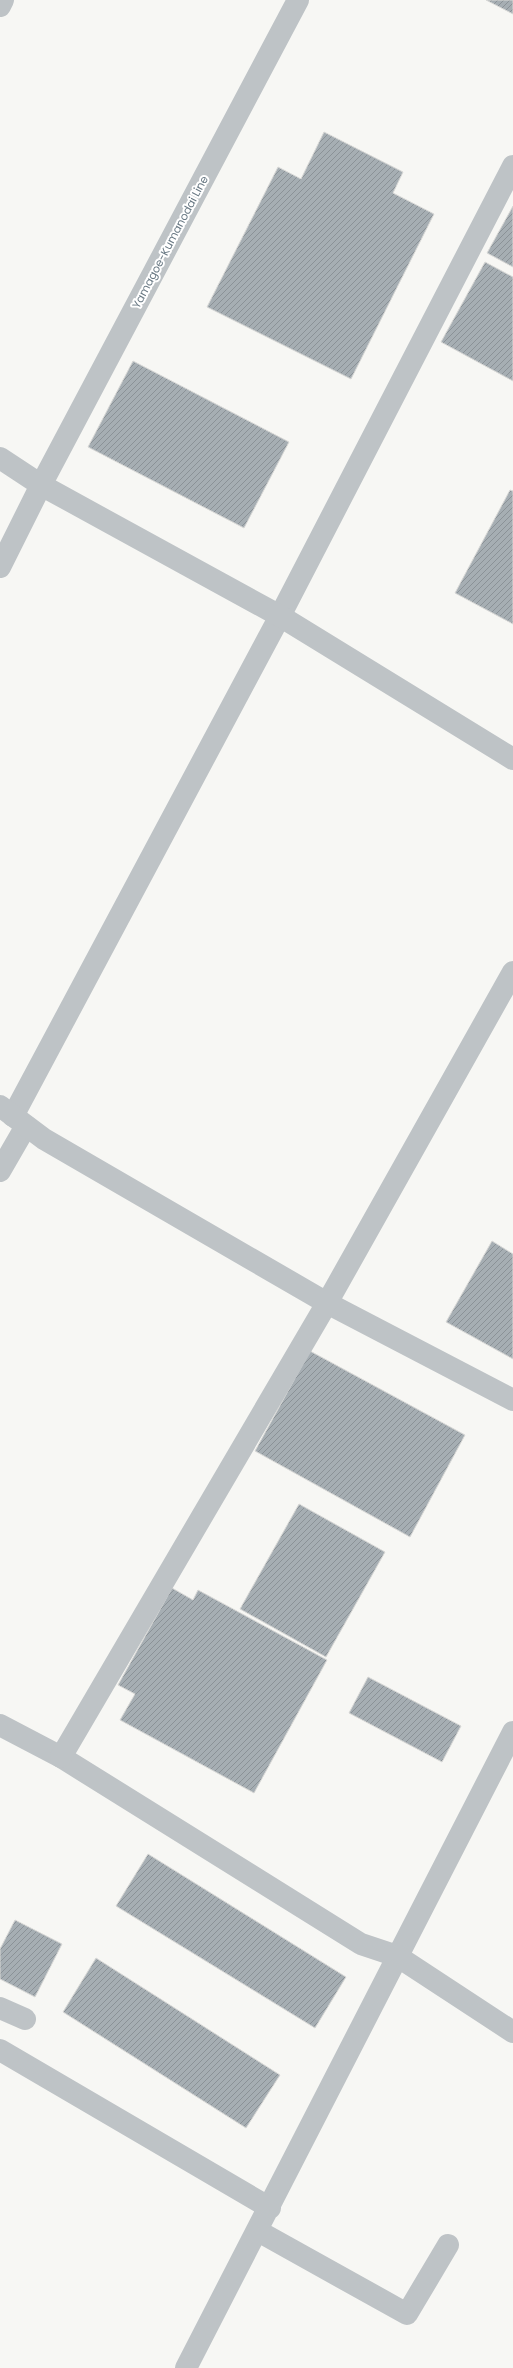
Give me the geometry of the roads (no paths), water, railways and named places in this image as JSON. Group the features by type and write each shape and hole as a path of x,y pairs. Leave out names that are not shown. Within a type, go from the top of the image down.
{"street":[{"path":"0,6 3,0"},
{"name":"Yamagoe-Kumanodai Line","path":"0,567 41,485 298,0"},
{"path":"0,1171 13,1116 280,616 513,166"},
{"path":"0,458 41,485 280,616 513,759"},
{"path":"61,1757 327,1303 513,972"},
{"path":"13,1116 44,1139 327,1303 513,1400"},
{"path":"0,1725 61,1757 361,1944 397,1956 513,2032"},
{"path":"186,2368 270,2208 397,1956 513,1732"},
{"path":"0,2008 25,2019"},
{"path":"0,2050 270,2208"},
{"path":"258,2231 407,2314 448,2245"}]}
